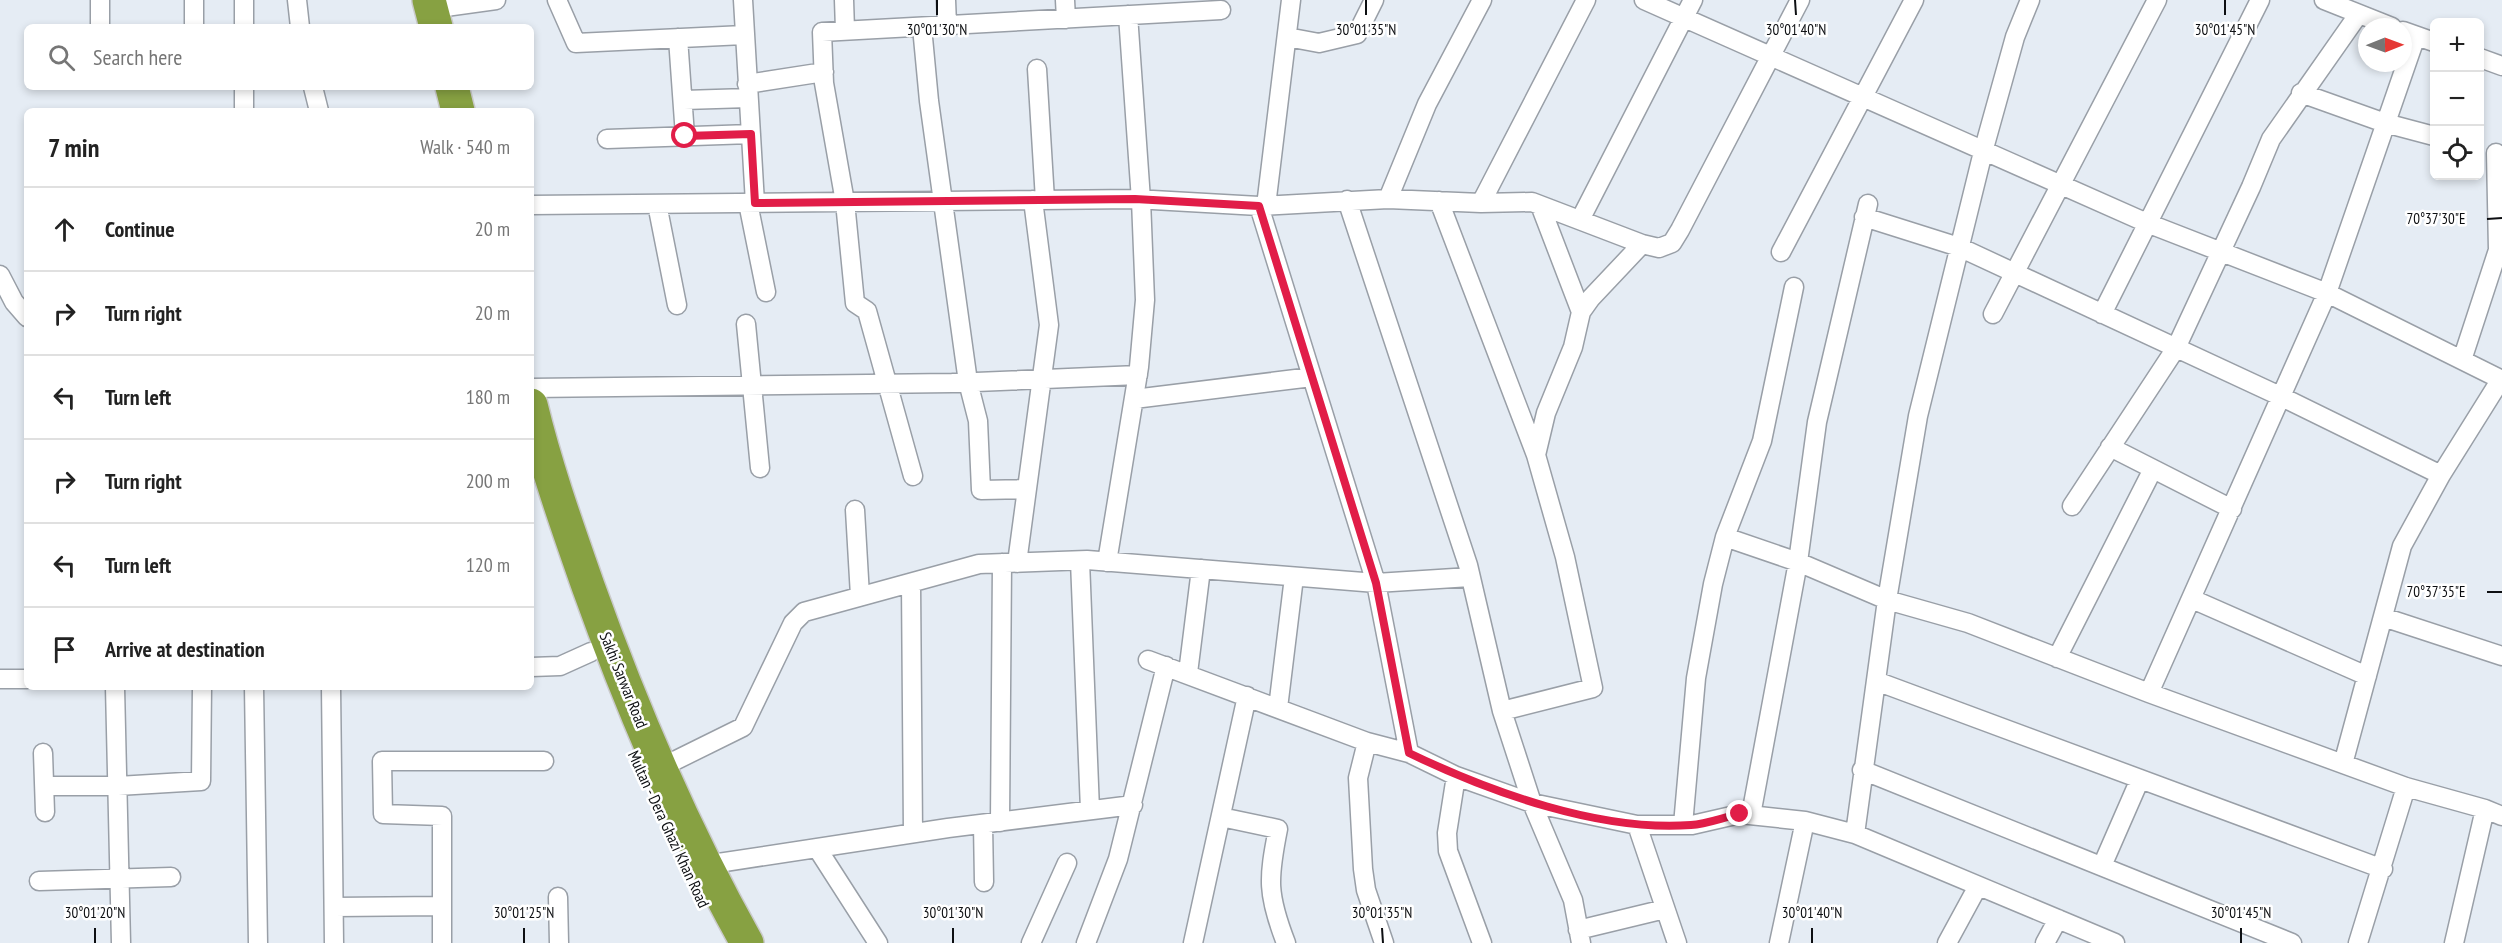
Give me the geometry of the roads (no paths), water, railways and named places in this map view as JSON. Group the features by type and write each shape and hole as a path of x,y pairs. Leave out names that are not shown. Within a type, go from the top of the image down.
{"highway":[{"path":"434,90 438,108"},
{"path":"453,90 457,108"},
{"name":"Sakhi Sarwar Road","path":"534,446 536,473 660,768 705,864 731,936"},
{"name":"Multan - Dera Ghazi Khan Road","path":"536,473 591,652 661,819 731,936"}],"street":[{"path":"100,0 100,24"},
{"path":"194,0 194,24"},
{"path":"244,0 244,24"},
{"path":"297,0 300,24"},
{"path":"425,13 496,0"},
{"path":"557,0 576,43 744,34"},
{"path":"743,0 751,134 752,203 766,292"},
{"path":"844,0 845,30"},
{"path":"946,0 947,25"},
{"path":"1065,0 1066,19"},
{"path":"1291,0 1262,206 1376,583 1409,753"},
{"path":"1287,37 1319,43 1357,34 1374,0"},
{"path":"1388,199 1427,104 1482,0"},
{"path":"1481,203 1586,0"},
{"path":"1644,0 2147,223 2327,293 2502,379 2441,475 2402,546 2343,764"},
{"path":"1580,220 1693,0"},
{"path":"534,205 1039,200 1141,200 1262,206 1388,199 1481,203 1532,202 1642,244 1659,248 1672,243 1800,0"},
{"path":"1781,252 1861,96 1914,0"},
{"path":"1856,834 1862,770 1887,600 1918,416 1983,152 2015,37 2030,0"},
{"path":"1994,314 2157,0"},
{"path":"2102,314 2260,0"},
{"path":"2324,0 2366,18"},
{"path":"913,476 867,311 855,303 845,202 824,72 822,32 1128,15 1179,6 1221,10"},
{"path":"1107,562 1138,375 1145,300 1141,200 1128,15"},
{"path":"2072,506 2176,348 2222,252 2271,139 2301,93 2358,15"},
{"path":"922,27 929,101 945,201 968,382 978,421 981,490 1027,489"},
{"path":"2412,34 2430,41"},
{"path":"678,38 685,136"},
{"path":"2484,59 2502,66"},
{"path":"984,882 992,823 1010,563 1027,489 1049,325 1039,200 1037,69"},
{"path":"684,100 748,91 824,72"},
{"path":"2149,693 2327,293 2385,123 2399,72"},
{"path":"244,90 244,108"},
{"path":"314,90 318,108"},
{"path":"2301,93 2385,123 2430,135"},
{"path":"608,139 751,134"},
{"path":"2462,360 2498,250 2492,152"},
{"path":"1347,200 1470,577 1502,711 1532,803 1573,900 1580,936 1665,909"},
{"path":"1439,201 1536,455 1565,557 1593,688 1502,711"},
{"path":"657,204 677,305"},
{"path":"1540,205 1581,312"},
{"path":"1751,815 1798,562 1817,422 1866,210 1959,247 2282,397 2441,475"},
{"path":"1536,455 1546,413 1574,347 1581,312 1592,297 1642,244"},
{"path":"0,275 14,302 24,314"},
{"path":"1683,825 1696,678 1725,537 1762,441 1794,287"},
{"path":"746,324 760,468"},
{"path":"534,388 968,382 1138,375"},
{"path":"1134,399 1312,377"},
{"path":"2110,447 2232,509"},
{"path":"2057,658 2153,469"},
{"path":"855,510 860,596"},
{"path":"1725,537 1798,562 1887,600 1968,623 2406,788 2485,809 2502,816"},
{"path":"1080,561 1090,810"},
{"path":"660,768 743,727 793,623 804,612 979,564 1107,562 1376,583 1470,577"},
{"path":"1188,673 1201,569"},
{"path":"1278,708 1294,577"},
{"path":"911,583 913,833"},
{"path":"2192,599 2367,676"},
{"path":"2383,617 2502,656"},
{"path":"534,667 560,666 591,652"},
{"path":"1148,660 1188,673 1367,742 1409,753 1456,776 1532,803 1637,825 1683,825 1740,814 1805,820 1856,834 2115,943"},
{"path":"1086,943 1118,859 1166,666"},
{"path":"0,679 24,679"},
{"path":"1876,681 2383,869"},
{"path":"115,690 121,943"},
{"path":"45,786 118,786 201,781 202,690"},
{"path":"254,690 258,943"},
{"path":"331,690 334,943"},
{"path":"1193,943 1247,696"},
{"path":"1367,742 1358,778 1363,869 1366,890 1384,943"},
{"path":"43,753 45,812"},
{"path":"442,943 442,816 383,814 382,761 544,761"},
{"path":"1862,770 2292,943"},
{"path":"1456,776 1447,833 1448,851 1482,943"},
{"path":"2102,867 2140,779"},
{"path":"2358,943 2383,869 2406,788"},
{"path":"705,864 913,833 1133,805"},
{"path":"2454,943 2485,809"},
{"path":"1221,817 1278,829 1269,871 1269,887 1286,943"},
{"path":"1779,943 1805,820"},
{"path":"1637,825 1677,943"},
{"path":"817,848 878,943"},
{"path":"1031,943 1067,863"},
{"path":"39,881 171,877"},
{"path":"1947,943 1978,886"},
{"path":"558,897 559,943"},
{"path":"334,907 442,906"},
{"path":"2045,943 2058,919"}]}
